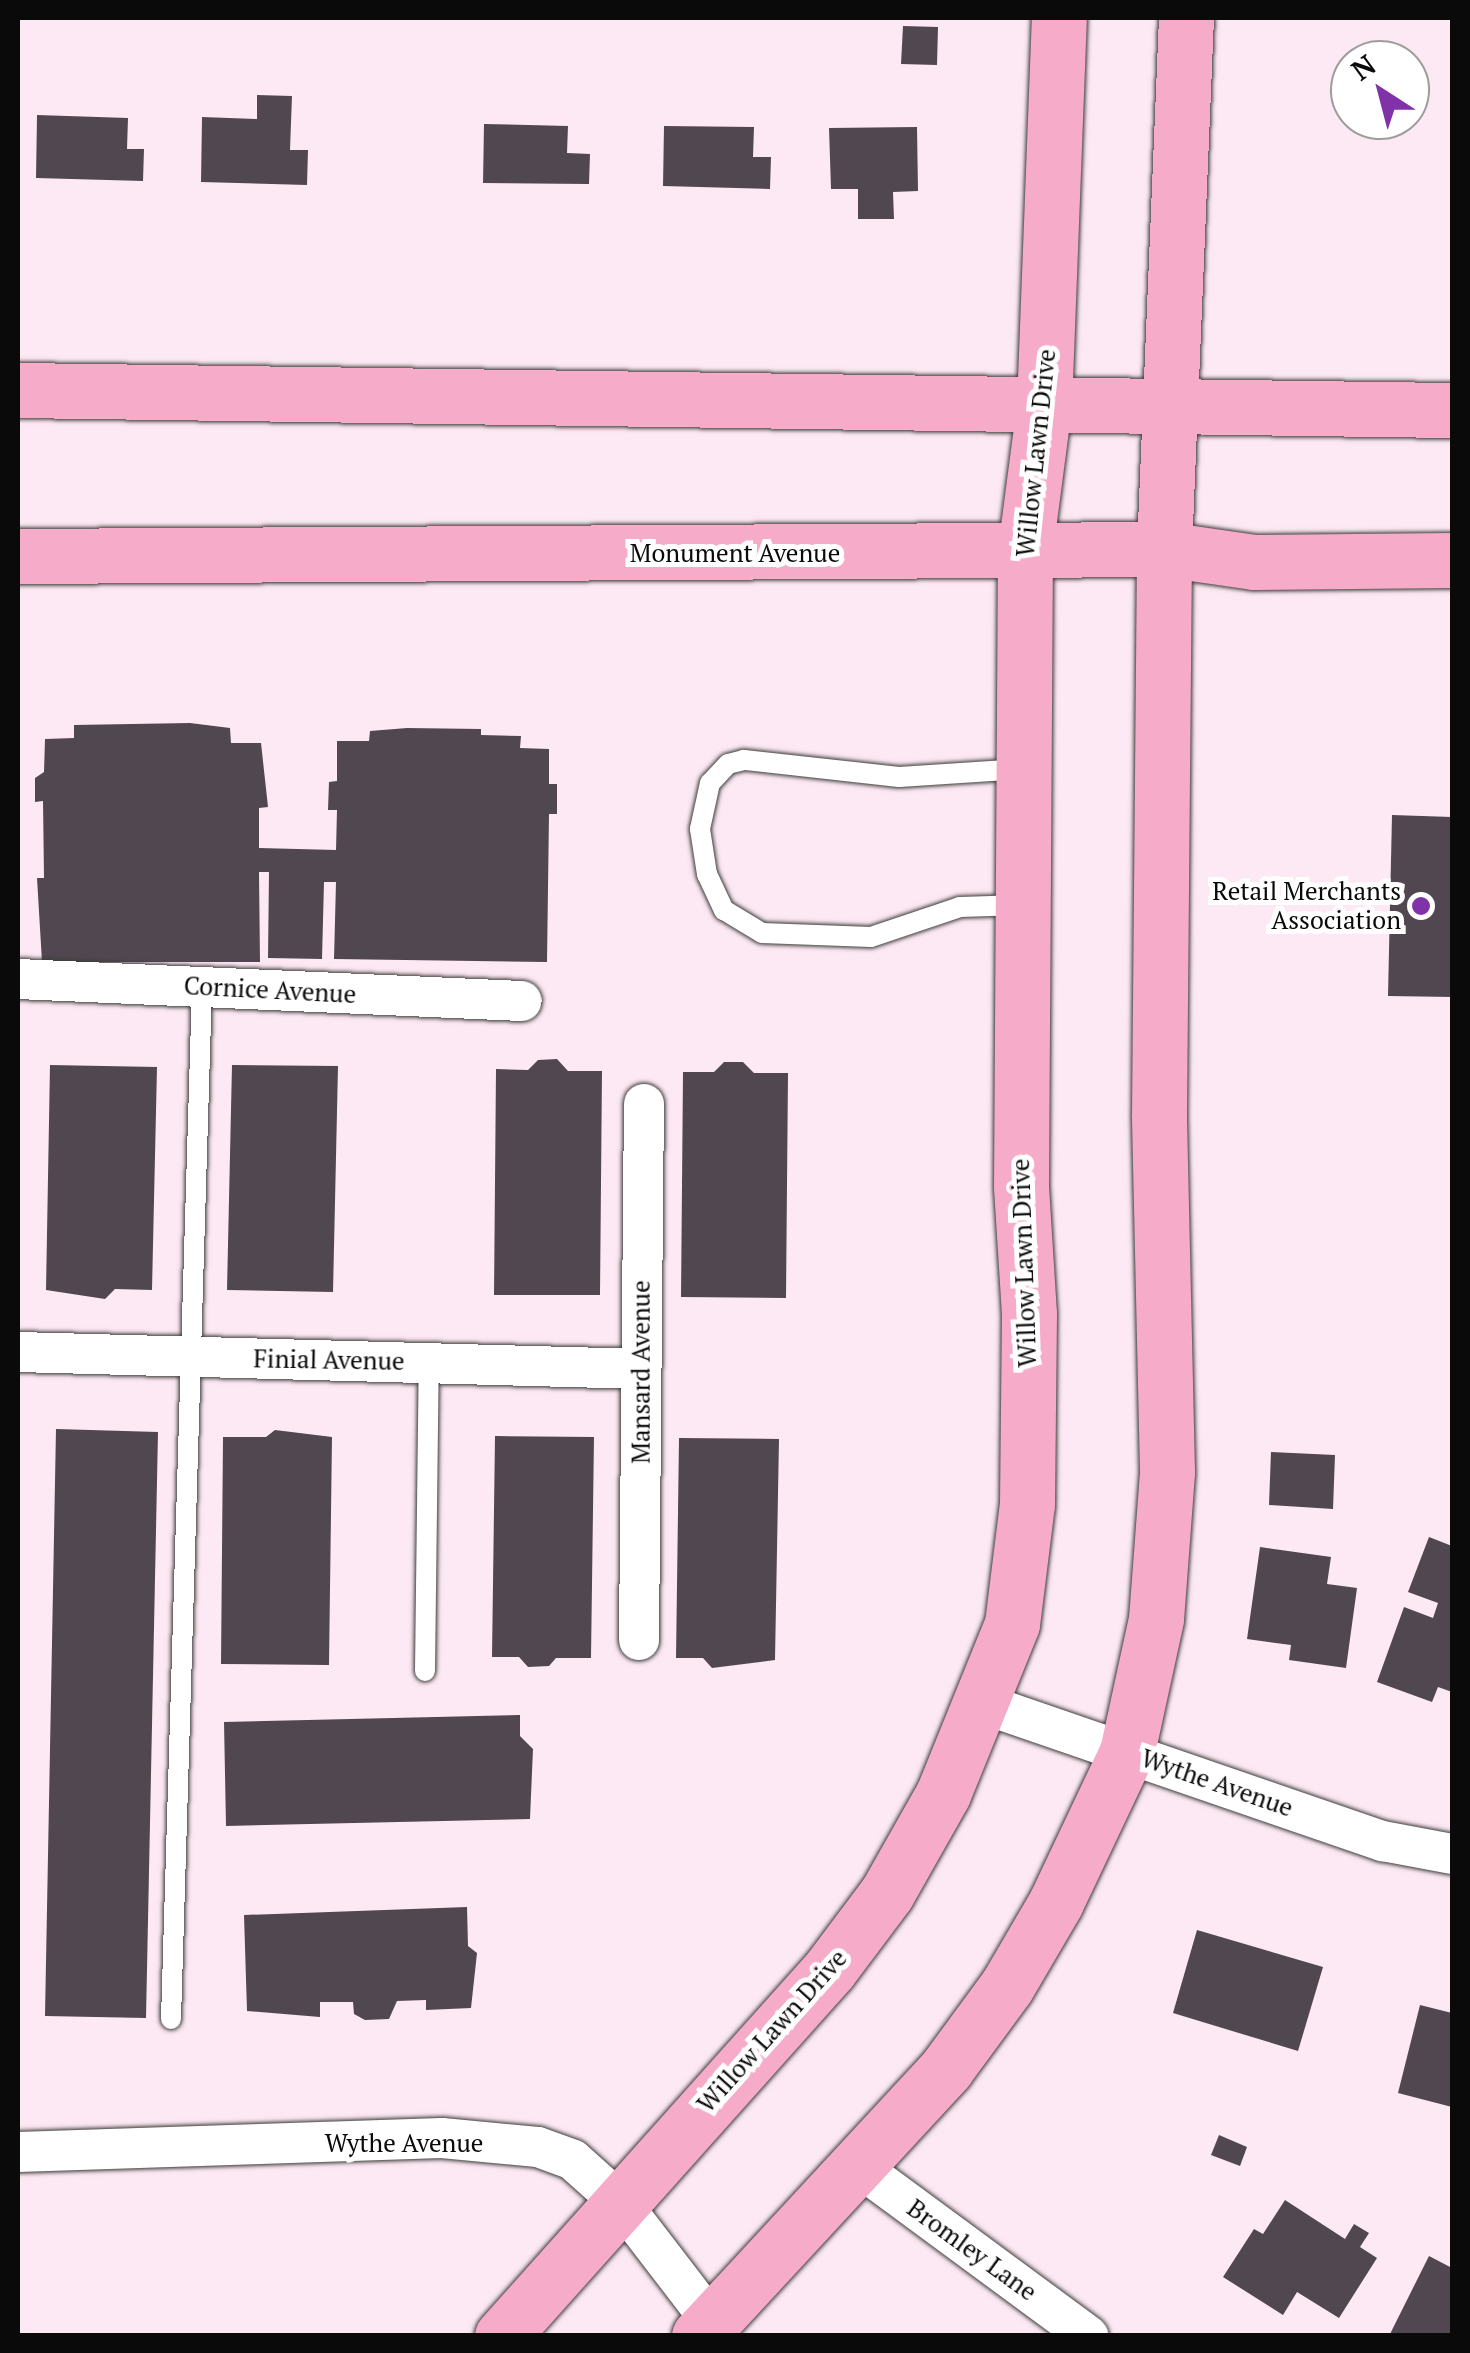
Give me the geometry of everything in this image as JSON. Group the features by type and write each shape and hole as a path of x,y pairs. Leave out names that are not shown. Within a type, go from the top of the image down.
{"main road":[{"name":"Willow Lawn Drive","path":"502,2336 830,1969 887,1893 984,1704 1012,1624 1027,1504 1025,550 1044,405 1059,18"},
{"path":"705,2329 946,2068 1007,1986 1056,1902 1127,1752 1156,1620 1167,1471 1159,1114 1164,549 1175,407 1186,18"},
{"path":"18,390 1452,410"},
{"name":"Monument Avenue","path":"18,556 1164,549 1254,562 1452,560"}],"street":[{"name":"Cornice Avenue","path":"18,979 522,1001"},
{"name":"Mansard Avenue","path":"640,1640 644,1104"},
{"name":"Finial Avenue","path":"18,1352 641,1368"},
{"name":"Wythe Avenue","path":"984,1704 1383,1841 1452,1854"},
{"name":"Wythe Avenue","path":"18,2152 442,2138 538,2146 573,2160 620,2202 705,2329"},
{"name":"Bromley Lane","path":"855,2164 1088,2336"}],"lane":[{"path":"1023,904 960,907 871,936 762,933 724,910 707,874 700,829 710,782 728,764 744,760 900,777 1024,768"},
{"path":"171,2020 202,987"},
{"path":"425,1670 428,1363"}],"building":[{"path":"903,26 938,27 937,65 901,64"},
{"path":"257,95 292,96 290,150 308,150 307,185 201,182 202,117 257,119"},
{"path":"37,115 128,118 127,149 144,149 143,181 36,178"},
{"path":"484,124 568,126 567,153 590,154 589,184 483,183"},
{"path":"664,126 754,127 753,157 771,157 770,189 663,186"},
{"path":"917,127 918,191 893,192 894,219 858,219 858,189 831,189 829,128"},
{"path":"190,723 230,728 231,743 261,743 268,807 259,808 259,848 336,850 337,810 328,810 329,782 337,781 337,741 369,741 370,731 481,729 481,735 521,736 520,748 549,749 549,784 557,784 557,814 549,814 547,962 334,959 336,882 324,882 322,959 268,958 269,872 259,872 260,962 42,962 37,878 44,878 43,801 35,802 35,778 44,772 45,739 74,738 74,725"},
{"name":"Retail Merchants Association","path":"1392,815 1452,817 1452,997 1388,996"},
{"path":"557,1059 568,1071 602,1071 600,1295 494,1295 496,1069 528,1070 538,1060"},
{"path":"724,1062 743,1062 754,1073 788,1073 786,1298 681,1297 683,1072 714,1072"},
{"path":"50,1065 157,1067 152,1290 115,1289 105,1299 46,1290"},
{"path":"232,1065 338,1066 333,1292 227,1290"},
{"path":"56,1429 158,1432 146,2018 45,2016"},
{"path":"275,1430 332,1437 329,1665 221,1664 223,1437 266,1437"},
{"path":"495,1436 594,1437 591,1658 556,1658 549,1666 528,1667 519,1657 492,1657"},
{"path":"679,1438 779,1439 775,1660 712,1668 703,1658 676,1658"},
{"path":"1271,1452 1335,1455 1333,1509 1269,1505"},
{"path":"1429,1537 1452,1546 1452,1692 1438,1687 1432,1702 1377,1682 1404,1607 1433,1618 1438,1603 1408,1592"},
{"path":"1260,1547 1331,1557 1327,1584 1357,1588 1346,1668 1289,1660 1291,1645 1247,1639"},
{"path":"520,1715 520,1736 533,1749 530,1819 226,1826 224,1722"},
{"path":"467,1907 468,1946 477,1953 471,2008 426,2010 426,2000 397,2001 389,2019 365,2020 354,2014 353,2002 320,2002 320,2017 247,2011 244,1915"},
{"path":"1197,1930 1323,1967 1298,2051 1173,2013"},
{"path":"1420,2005 1452,2013 1452,2107 1398,2093"},
{"path":"1219,2135 1247,2147 1240,2166 1211,2155"},
{"path":"1285,2200 1345,2239 1354,2224 1369,2233 1360,2247 1377,2258 1339,2318 1297,2292 1283,2315 1223,2277 1254,2229 1263,2234"},
{"path":"1429,2256 1452,2268 1452,2336 1389,2336"}],"place":[{"name":"Retail Merchants Association","path":"1421,906"}]}
